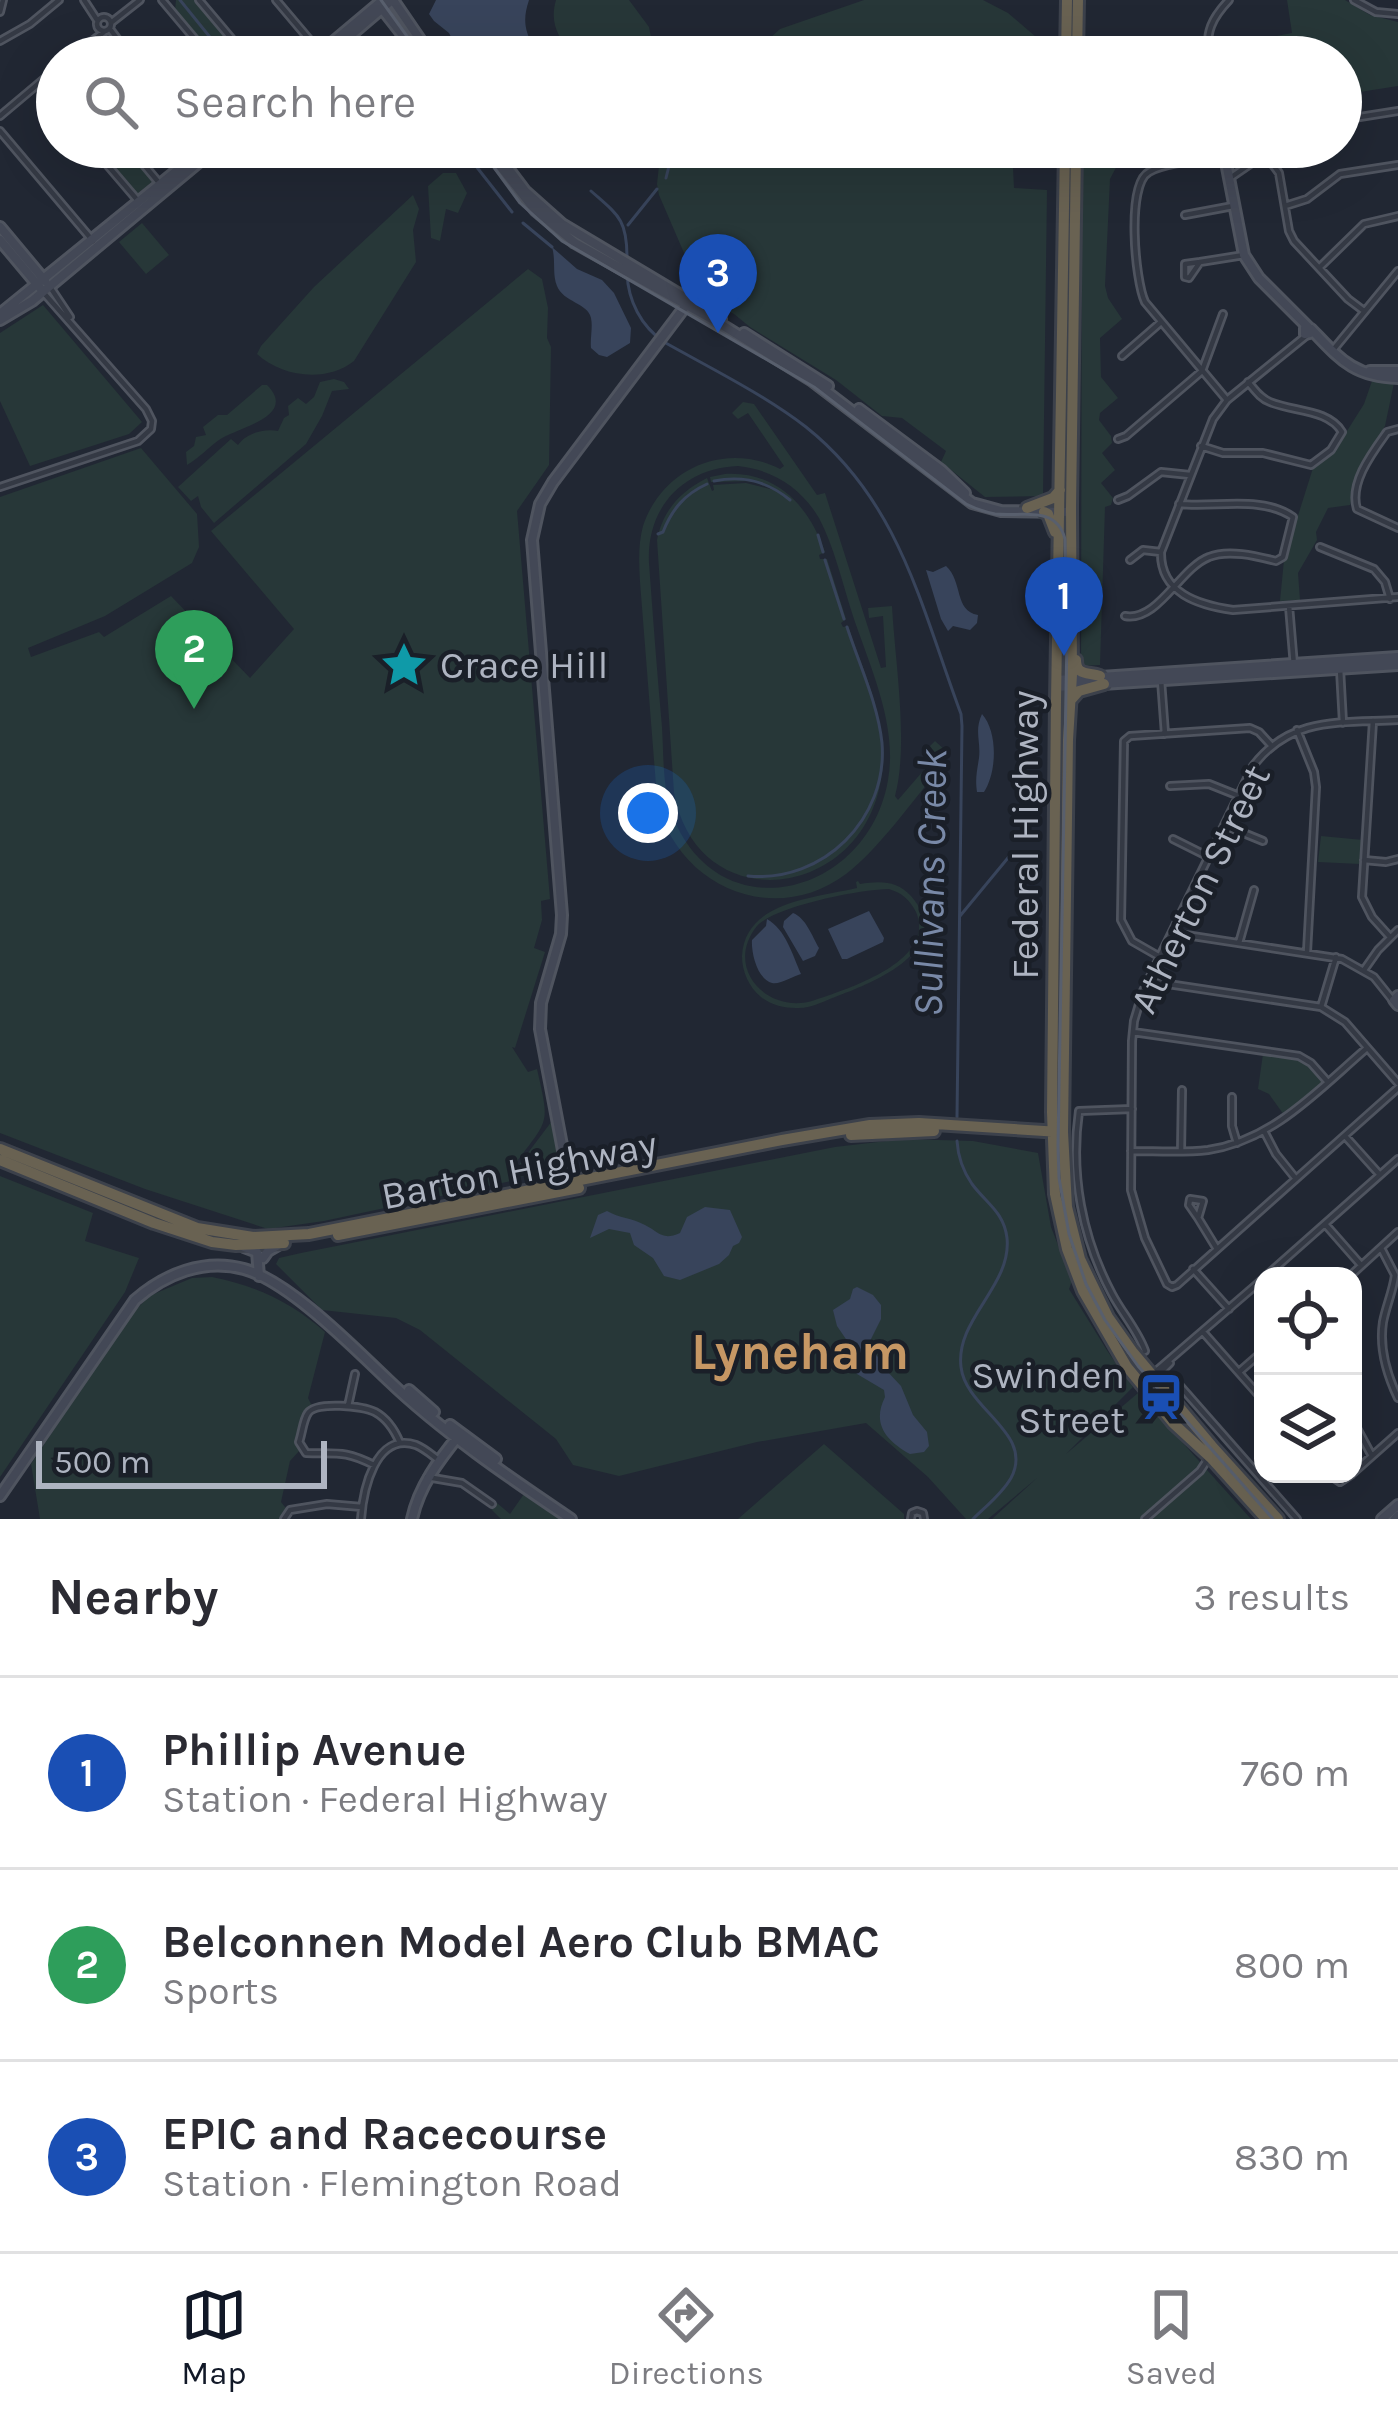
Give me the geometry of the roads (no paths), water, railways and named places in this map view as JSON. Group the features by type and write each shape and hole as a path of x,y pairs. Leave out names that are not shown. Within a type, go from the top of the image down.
{"highway":[{"path":"1066,36 1067,0"},
{"path":"1077,36 1078,0"},
{"name":"Federal Highway","path":"1065,168 1060,490 1073,627 1058,1134 1052,1164 1061,1226 1097,1318 1142,1387 1271,1517"},
{"name":"Federal Highway","path":"1058,1134 1052,1112 1056,684 1075,168"},
{"path":"1027,508 1053,498 1060,490"},
{"path":"1044,512 1055,529 1059,577"},
{"path":"1073,627 1077,668 1102,680"},
{"path":"1071,700 1079,690 1102,680"},
{"path":"1052,1112 1045,1123 1028,1132 1047,1147 1052,1164"},
{"name":"Barton Highway","path":"260,1264 309,1234 870,1125 919,1123 1058,1134"},
{"name":"Barton Highway","path":"260,1264 281,1244 841,1136 909,1130 1028,1132"},
{"path":"1058,1134 1076,1246 1108,1317 1271,1517"},
{"name":"Barton Highway","path":"0,1149 200,1238 236,1245 260,1264"},
{"name":"Barton Highway","path":"0,1160 129,1207"},
{"name":"Barton Highway","path":"142,1213 197,1228 260,1264"}],"main road":[{"path":"403,0 403,12"},
{"path":"344,36 384,2"},
{"path":"384,2 403,12 418,36"},
{"path":"384,2 406,36"},
{"path":"0,317 20,310 186,168"},
{"path":"506,168 577,236 819,379 967,495 990,506 1065,510"},
{"path":"1226,168 1244,255 1259,278 1306,332 1331,352 1354,368 1398,375"},
{"path":"0,227 44,286"},
{"path":"0,240 44,286"},
{"path":"13,305 28,282 27,272"},
{"path":"0,317 44,286"},
{"path":"571,1186 540,1029 541,1003 562,915 532,540 542,499 686,302"},
{"path":"774,354 972,503 1001,511 1065,510"},
{"path":"1056,684 1398,661"},
{"path":"566,1162 589,1179"},
{"path":"548,1186 562,1177 566,1162"},
{"path":"240,1270 260,1264"},
{"path":"0,1496 135,1300 174,1274 220,1265 240,1270 260,1264"},
{"path":"260,1264 461,1436 576,1519"},
{"path":"412,1519 428,1478 461,1436"},
{"path":"1393,1518 1398,1505"}],"street":[{"path":"0,12 4,0"},
{"path":"0,41 59,0"},
{"path":"84,0 114,36"},
{"path":"95,36 140,0"},
{"path":"199,0 229,36"},
{"path":"276,0 305,36"},
{"path":"1208,36 1211,22 1229,0"},
{"path":"1354,0 1376,12 1398,14"},
{"path":"166,2 193,36"},
{"path":"0,116 36,86"},
{"path":"1362,117 1398,111"},
{"path":"0,131 95,244"},
{"path":"1285,206 1307,199 1340,174 1398,164"},
{"path":"110,168 142,205"},
{"path":"145,168 161,189"},
{"path":"1163,168 1152,170 1139,182 1136,277 1145,302 1227,400"},
{"path":"1228,178 1243,168"},
{"path":"1275,168 1291,236 1364,311"},
{"path":"1185,214 1233,206"},
{"path":"1319,268 1364,224 1398,216"},
{"path":"1200,262 1244,255"},
{"path":"1331,352 1398,271"},
{"path":"0,487 138,441 152,425 146,409 44,286"},
{"path":"1118,439 1202,371 1222,314"},
{"path":"1122,356 1161,322"},
{"path":"1306,332 1227,400 1209,426 1161,552 1163,576 1173,588 1225,609 1394,598 1374,569 1320,547"},
{"path":"1201,446 1223,453 1263,453 1311,465 1334,445 1342,432 1335,423 1268,401 1248,382"},
{"path":"1398,430 1388,432 1368,460 1354,500 1357,509 1398,527"},
{"path":"1118,500 1161,472 1190,475"},
{"path":"1125,616 1140,615 1208,557 1279,560 1283,556 1293,517 1288,512 1258,504 1179,504"},
{"path":"1130,560 1143,550 1161,552"},
{"path":"1289,606 1294,668"},
{"path":"1339,665 1343,723"},
{"path":"1160,676 1165,734"},
{"name":"Atherton Street","path":"1193,1269 1174,1286 1166,1282 1144,1238 1131,1190 1133,1032 1138,1004 1253,766 1270,745 1310,726 1398,720"},
{"path":"1373,722 1364,902 1390,937"},
{"path":"1160,957 1132,941 1121,920 1123,746 1127,737 1250,728 1270,745"},
{"path":"1298,730 1316,787 1307,952"},
{"path":"1170,786 1216,785 1239,796"},
{"path":"1224,825 1262,841"},
{"path":"1173,839 1209,857"},
{"path":"1364,860 1398,859"},
{"path":"1240,943 1254,890"},
{"path":"1364,970 1398,930"},
{"path":"1172,933 1336,957 1364,970 1397,1001"},
{"path":"1321,1007 1336,957"},
{"path":"1148,981 1321,1007 1340,1018 1398,1086 1193,1269 1228,1309"},
{"path":"1133,1032 1299,1056 1328,1082"},
{"path":"1131,1151 1209,1150 1237,1143 1289,1116 1367,1048"},
{"path":"1181,1151 1182,1090"},
{"path":"1232,1097 1237,1143"},
{"path":"1132,1109 1079,1111 1078,1190 1082,1218 1106,1282 1145,1351"},
{"path":"1264,1131 1296,1178"},
{"path":"1345,1136 1380,1175"},
{"path":"1276,1267 1398,1160"},
{"path":"1198,1218 1217,1249"},
{"path":"1325,1224 1361,1265 1398,1232"},
{"path":"1381,1247 1395,1275 1382,1343 1398,1398"},
{"path":"1092,1288 1106,1282"},
{"path":"1142,1387 1254,1286"},
{"path":"1203,1332 1254,1390"},
{"path":"1239,1372 1254,1359"},
{"path":"349,1406 355,1374"},
{"path":"1172,1381 1297,1519"},
{"path":"374,1465 354,1455 311,1454 302,1449 299,1442 309,1411 349,1406 374,1412 387,1420 400,1443"},
{"path":"1362,1464 1398,1433"},
{"path":"1362,1438 1372,1456"},
{"path":"1391,1439 1398,1446"},
{"path":"361,1519 374,1465 388,1448 400,1443 418,1445 440,1461"},
{"path":"1145,1519 1200,1471 1207,1460 1205,1453"},
{"path":"1228,1464 1239,1454"},
{"path":"1200,1471 1214,1471 1248,1505 1271,1517"},
{"path":"428,1478 462,1483 492,1504"},
{"path":"284,1519 290,1510 327,1504 362,1507"},
{"path":"906,1504 912,1515 921,1512 924,1519"}],"water":[{"path":"436,0 529,0 525,23 529,36 450,36 429,14"},
{"path":"552,247 614,293 631,328 630,343 607,357 591,348 591,318 557,286"},
{"path":"946,566 965,608 978,615 970,630 953,626 948,631 941,619 926,570"},
{"path":"982,714 991,731 993,763 984,792 977,792 978,731"},
{"path":"869,911 883,942 842,959 828,929"},
{"path":"793,913 805,923 819,948 815,956 803,961 783,927"},
{"path":"767,919 784,936 801,974 779,983 762,976 753,951 752,940"},
{"path":"705,1207 730,1210 742,1237 719,1264 680,1280 664,1276 653,1258 634,1245 630,1233 609,1229 590,1238 598,1215 607,1211 669,1236 680,1233 687,1217"},
{"path":"857,1287 881,1305 881,1319 869,1343 927,1432 929,1446 924,1452 910,1454 888,1437 880,1415 884,1390 850,1366 852,1348 833,1310 850,1299"}],"waterway":[{"path":"180,0 209,36"},
{"path":"477,168 512,212"},
{"path":"666,178 668,168"},
{"path":"628,225 657,189"},
{"name":"Sullivans Creek","path":"591,191 619,219 627,257"},
{"path":"523,223 552,247"},
{"name":"Sullivans Creek","path":"627,273 637,312 656,336 772,404 838,456 886,523 919,596 962,726 957,1117"},
{"path":"714,481 754,481 790,500"},
{"path":"658,534 680,503 707,484"},
{"path":"818,535 823,552"},
{"path":"825,560 844,619"},
{"path":"748,876 801,869 825,857 845,841 874,797 881,771 880,728 847,627"},
{"path":"960,916 1012,853"},
{"name":"Sullivans Creek","path":"957,1141 966,1174 998,1214 1007,1238 1001,1272 966,1333 961,1367 974,1396 1007,1434 1016,1462 1007,1484 973,1519"}],"tram line":[{"path":"381,0 407,36"},
{"path":"494,168 520,203 562,241 814,387 966,504 995,514 1046,517 1061,528 1067,636 1058,1146 1069,1234 1086,1284 1105,1320 1138,1366 1273,1519"}],"place":[{"name":"EPIC and Racecourse","path":"718,333"},
{"name":"Phillip Avenue","path":"1064,656"},
{"name":"Crace Hill","path":"404,665"},
{"name":"Belconnen Model Aero Club BMAC","path":"194,709"},
{"name":"Swinden Street","path":"1161,1397"}],"district":[{"name":"Lyneham","path":"800,1352"}]}
